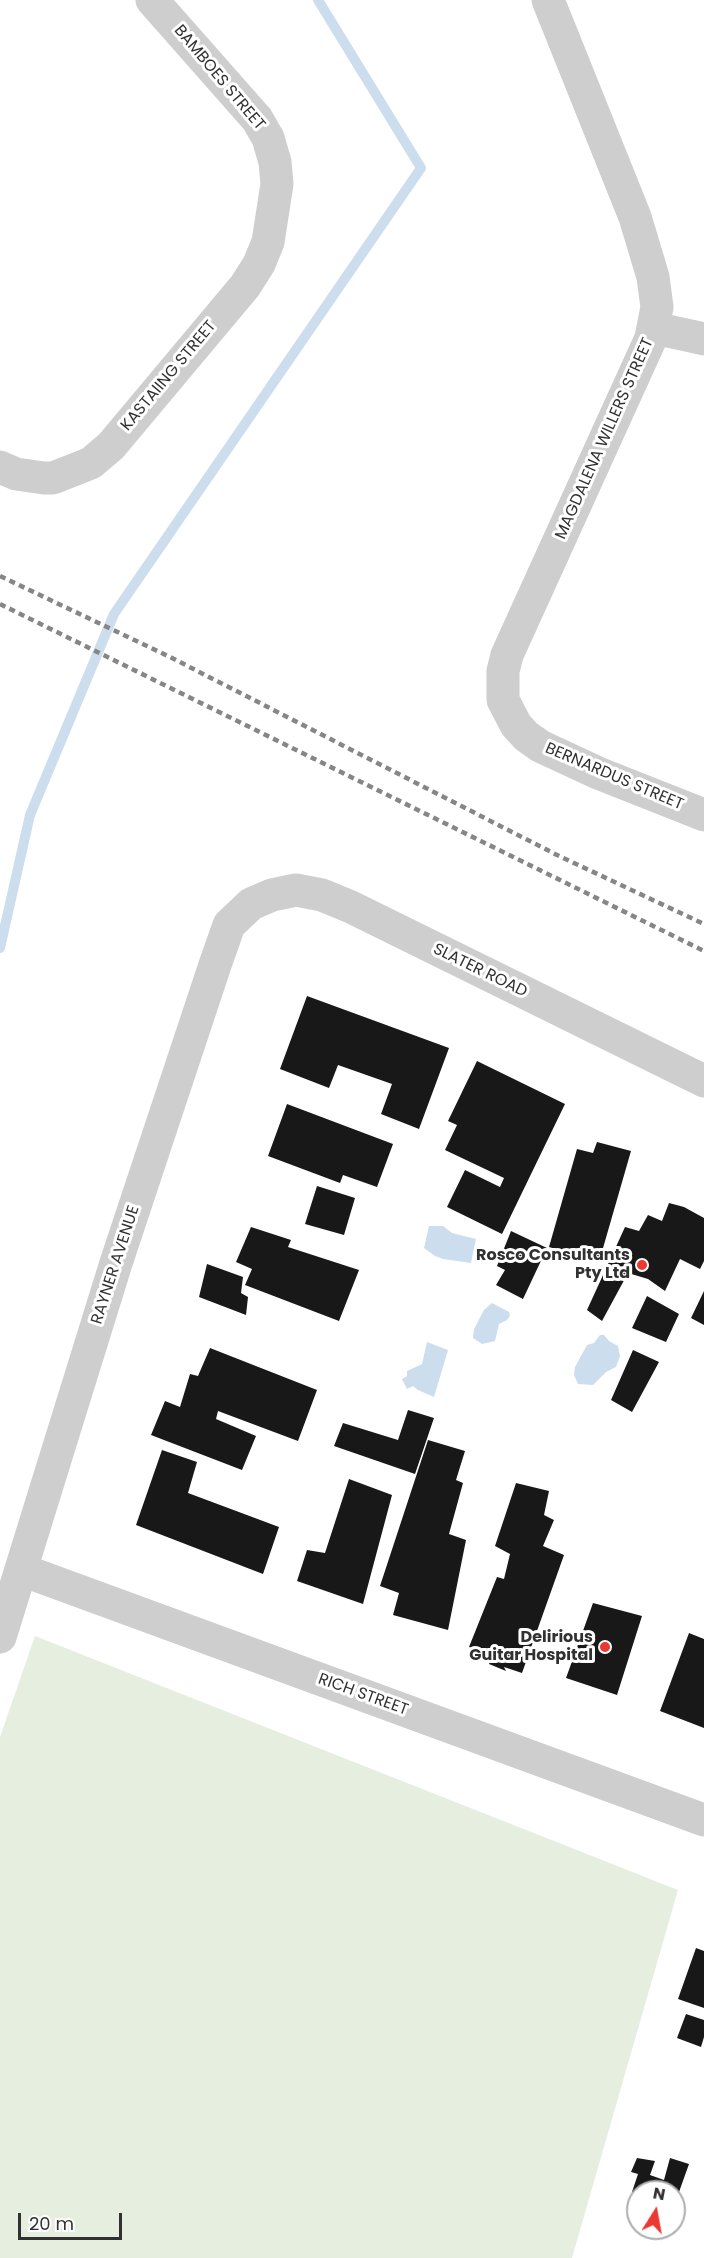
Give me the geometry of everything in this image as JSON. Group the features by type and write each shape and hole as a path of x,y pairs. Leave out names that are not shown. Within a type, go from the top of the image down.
{"street":[{"name":"BAMBOES STREET","path":"152,0 263,129 273,149 276,197"},
{"name":"MAGDALENA WILLERS STREET","path":"502,671 507,655 654,327 657,307 653,277 635,217 548,0"},
{"name":"KASTAIING STREET","path":"0,467 33,477 53,478 91,463 111,446 254,274 268,242 276,197"},
{"path":"654,327 704,339"},
{"name":"BERNARDUS STREET","path":"502,671 503,700 508,713 526,736 552,752 598,773 704,815"},
{"name":"SLATER ROAD","path":"251,904 272,895 296,890 322,895 351,907 704,1081"},
{"name":"RAYNER AVENUE","path":"0,1637 116,1263 214,965 229,925 251,904"},
{"name":"RICH STREET","path":"22,1570 704,1820"}],"shaded area":[{"path":"35,1636 678,1890 572,2258 0,2258 0,1737"}],"water":[{"path":"429,1226 443,1226 452,1233 476,1239 471,1263 443,1259 424,1248"},
{"path":"492,1303 509,1312 510,1316 499,1324 495,1341 482,1344 473,1338 474,1329 484,1310"},
{"path":"600,1335 604,1335 618,1346 620,1356 616,1367 606,1372 593,1385 578,1384 574,1375 575,1367 587,1345 594,1343"},
{"path":"427,1342 448,1350 434,1397 413,1386 407,1389 402,1379 407,1376 407,1371 422,1364"}],"building":[{"path":"307,996 449,1048 419,1129 381,1114 392,1084 338,1065 329,1088 280,1069"},
{"path":"477,1061 565,1104 502,1234 447,1207 465,1170 500,1187 504,1178 445,1150 457,1125 448,1121"},
{"path":"287,1104 393,1144 377,1187 343,1175 340,1183 268,1156"},
{"path":"597,1142 631,1151 599,1262 549,1247 577,1149 593,1153"},
{"path":"317,1186 355,1198 344,1235 305,1224"},
{"name":"Rosco Consultants Pty Ltd","path":"669,1203 684,1207 704,1218 704,1261 700,1269 680,1259 665,1291 648,1279 628,1273 602,1321 587,1310 625,1227 639,1231 648,1215 662,1221"},
{"path":"251,1227 291,1240 288,1247 359,1270 339,1321 245,1285 252,1269 236,1262"},
{"path":"511,1231 547,1248 523,1299 496,1285 505,1270 497,1266"},
{"path":"207,1264 243,1277 241,1293 248,1297 246,1315 199,1297"},
{"path":"704,1291 704,1325 691,1318"},
{"path":"647,1296 679,1314 666,1342 632,1328"},
{"path":"210,1348 317,1390 298,1441 218,1411 216,1419 256,1436 242,1470 151,1435 165,1401 180,1407 190,1374 198,1376"},
{"path":"633,1350 659,1362 632,1412 611,1400"},
{"path":"408,1410 434,1418 415,1474 334,1446 343,1423 398,1440"},
{"path":"428,1440 465,1451 456,1480 463,1483 449,1534 466,1540 448,1630 393,1615 399,1593 380,1586"},
{"path":"162,1450 197,1462 188,1493 279,1527 263,1574 136,1525"},
{"path":"349,1479 392,1495 363,1604 297,1581 307,1550 325,1553"},
{"path":"516,1483 549,1491 544,1515 554,1520 543,1546 564,1555 522,1673 504,1667 506,1671 489,1664 492,1655 469,1647 497,1577 504,1579 510,1554 495,1546"},
{"name":"Delirious Guitar Hospital","path":"593,1603 642,1616 617,1695 566,1678"},
{"path":"689,1633 704,1639 704,1728 660,1711"},
{"path":"696,1948 704,1951 704,2008 678,1999"},
{"path":"686,2014 704,2020 704,2037 701,2047 677,2038"},
{"path":"637,2158 655,2161 650,2175 664,2180 636,2180 638,2174 631,2172"},
{"path":"670,2158 689,2164 683,2180 664,2180"}],"waterway":[{"path":"0,948 30,815 114,614 421,168 318,0"}],"railway":[{"path":"0,576 170,657 557,855 704,924"},
{"path":"0,604 704,951"}],"place":[{"name":"Rosco Consultants Pty Ltd","path":"642,1265"},
{"name":"Delirious Guitar Hospital","path":"605,1647"}]}
